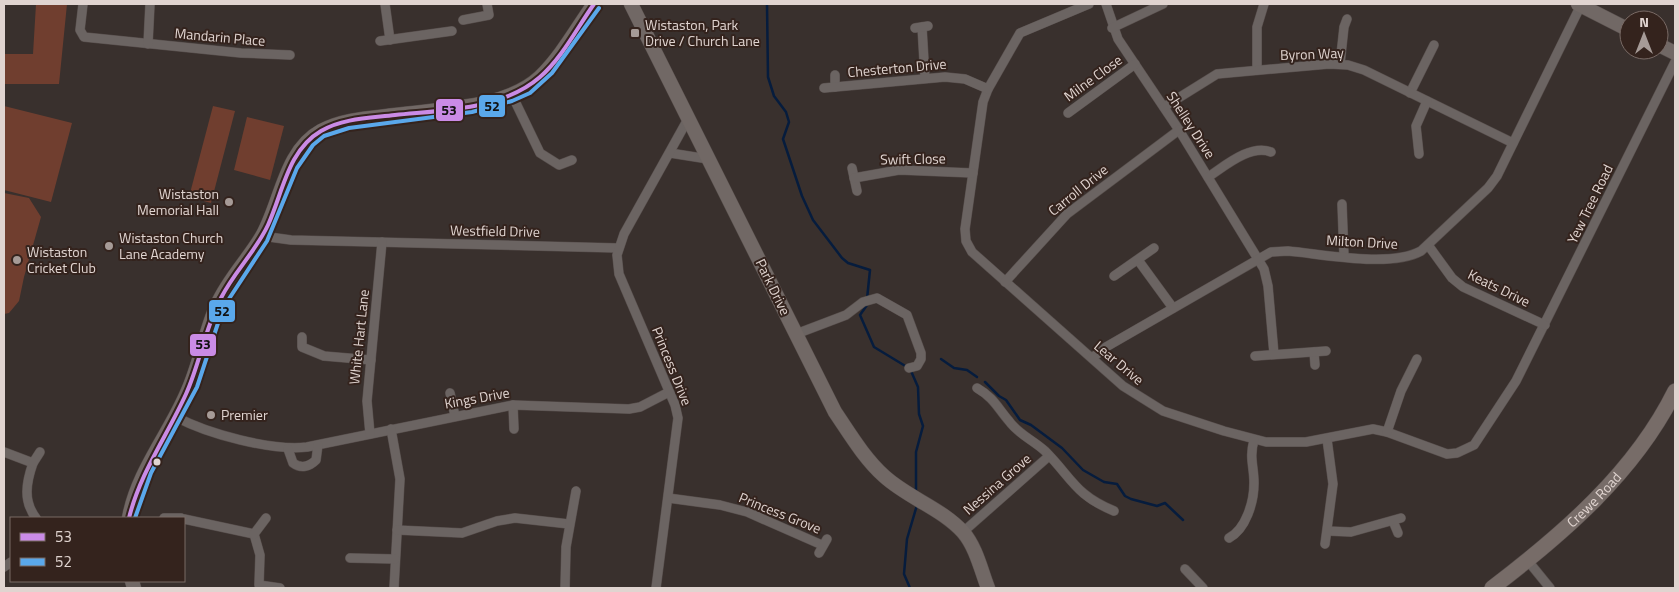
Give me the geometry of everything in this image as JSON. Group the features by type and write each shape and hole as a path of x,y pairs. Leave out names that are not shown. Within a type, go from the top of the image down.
{"main road":[{"name":"Crewe Road","path":"1492,588 1528,561 1613,481 1652,432 1675,392"}],"street":[{"name":"Mandarin Place","path":"83,4 80,26 84,37 290,55"},
{"path":"148,44 150,4"},
{"path":"385,4 390,40"},
{"path":"463,20 489,15 487,4"},
{"path":"129,517 144,473 176,417 192,382 217,304 262,236 292,165 304,145 322,130 350,121 457,107 512,95 532,84 548,68 594,4"},
{"name":"Park Drive","path":"631,4 835,412 864,454 884,476 925,503 963,532"},
{"name":"Lear Drive","path":"1089,4 1020,33 988,89 983,102 965,229 966,241 972,252 1123,386 1148,403 1176,416 1254,440 1278,443 1327,439 1367,430 1387,432 1447,454 1471,448 1516,381 1528,358"},
{"name":"Shelley Drive","path":"1106,4 1112,28 1179,130 1259,259 1268,286 1274,354"},
{"path":"1112,28 1163,4"},
{"path":"1257,70 1257,26 1264,4"},
{"path":"1580,4 1619,25"},
{"name":"Milton Drive","path":"1092,358 1106,347 1271,252 1281,251 1396,259 1410,256 1428,245 1492,182 1513,143 1580,4"},
{"path":"1340,64 1344,26 1347,19"},
{"path":"922,27 926,78"},
{"path":"380,41 452,31"},
{"path":"1410,93 1434,45"},
{"name":"Yew Tree Road","path":"1528,358 1675,62"},
{"name":"Milne Close","path":"1068,113 1135,64"},
{"name":"Byron Way","path":"1164,107 1212,76 1257,70 1340,64 1364,70 1513,143"},
{"name":"Chesterton Drive","path":"835,75 836,87"},
{"name":"Chesterton Drive","path":"824,88 926,78 965,79 988,89"},
{"path":"512,95 540,153 558,164 572,160"},
{"path":"1420,149 1416,126 1427,101"},
{"path":"618,248 688,119"},
{"name":"Carroll Drive","path":"1005,282 1067,214 1179,130"},
{"path":"1208,177 1248,153 1262,149 1271,152"},
{"path":"670,153 708,159"},
{"path":"852,168 857,192"},
{"name":"Swift Close","path":"854,178 899,170 973,173"},
{"path":"1341,203 1344,256"},
{"name":"Westfield Drive","path":"262,236 291,240 618,248"},
{"name":"White Hart Lane","path":"370,434 366,408 382,242"},
{"name":"Keats Drive","path":"1428,245 1452,278 1463,287 1545,325"},
{"name":"Princess Drive","path":"618,248 616,261 619,274 669,392 678,418 656,588"},
{"path":"1114,276 1154,248"},
{"path":"1138,260 1173,308"},
{"path":"796,334 846,315 867,300 877,298 907,315 921,353 921,359 917,366 909,368"},
{"path":"294,354 302,347 302,337"},
{"path":"302,347 324,356 370,360"},
{"path":"1255,356 1326,351"},
{"path":"1314,352 1315,364"},
{"path":"1387,432 1409,384 1417,359"},
{"name":"Nessina Grove","path":"977,388 996,402 1015,428 1050,456 1078,490 1094,502 1114,512"},
{"name":"Kings Drive","path":"176,417 197,427 288,449 318,445 513,405 629,409 640,407 669,392"},
{"path":"450,393 455,416"},
{"path":"513,405 514,429"},
{"path":"391,430 399,469 394,588"},
{"path":"1325,544 1333,484 1327,439"},
{"path":"1234,538 1243,526 1254,492 1254,475 1250,456 1254,440"},
{"path":"288,449 293,463 297,466 308,466 316,460 318,445"},
{"path":"4,452 34,464"},
{"path":"36,517 30,506 27,484 40,452"},
{"name":"Nessina Grove","path":"963,532 1050,456"},
{"path":"565,588 569,524 576,491"},
{"name":"Princess Grove","path":"668,498 713,504 738,510 774,523 823,546"},
{"path":"254,534 266,518"},
{"path":"397,530 462,533 497,521 515,518 569,524"},
{"path":"185,519 254,534"},
{"path":"1328,530 1351,532 1397,519 1398,533"},
{"path":"963,532 974,549 988,588"},
{"path":"254,534 260,554 256,587 280,588"},
{"path":"348,557 396,559"},
{"path":"1528,561 1550,588"},
{"path":"1185,569 1203,588"}],"shaded area":[{"path":"36,4 67,4 59,84 4,84 4,54 33,54"},
{"path":"4,106 72,123 51,202 4,190"},
{"path":"213,106 235,111 211,203 189,197"},
{"path":"247,117 284,126 270,180 234,170"},
{"name":"Wistaston Cricket Club","path":"4,193 29,198 41,217 19,301 9,313 4,314"}],"waterway":[{"path":"767,4 768,77 774,96 786,112 789,122 783,139 802,196 813,220 842,258 848,263 870,270 867,299"},
{"path":"867,305 860,315 874,347 907,367"},
{"path":"941,359 954,368 967,370 977,377"},
{"path":"911,371 918,387 919,414 923,426 916,452 916,492"},
{"path":"985,382 999,396 1006,400 1020,420 1031,425 1062,448 1083,470 1104,482 1117,484 1125,496 1131,499 1157,506 1165,503 1183,520"},
{"path":"910,588 904,574 907,539 917,505"}],"transit line":[{"name":"53","path":"129,517 147,470 186,394 215,309 226,288 263,235 294,160 310,139 338,123 471,106 490,102 525,88 540,77 562,52 594,4"},
{"name":"52","path":"135,517 151,473 197,387 223,308 267,241 297,168 313,145 324,136 349,128 472,112 512,101 530,93 552,73 599,8"}],"place":[{"name":"Wistaston, Park Drive / Church Lane","path":"635,33"},
{"name":"Wistaston Memorial Hall","path":"229,202"},
{"name":"Wistaston Church Lane Academy","path":"109,246"},
{"name":"Wistaston Cricket Club","path":"17,260"},
{"name":"Premier","path":"211,415"}]}
